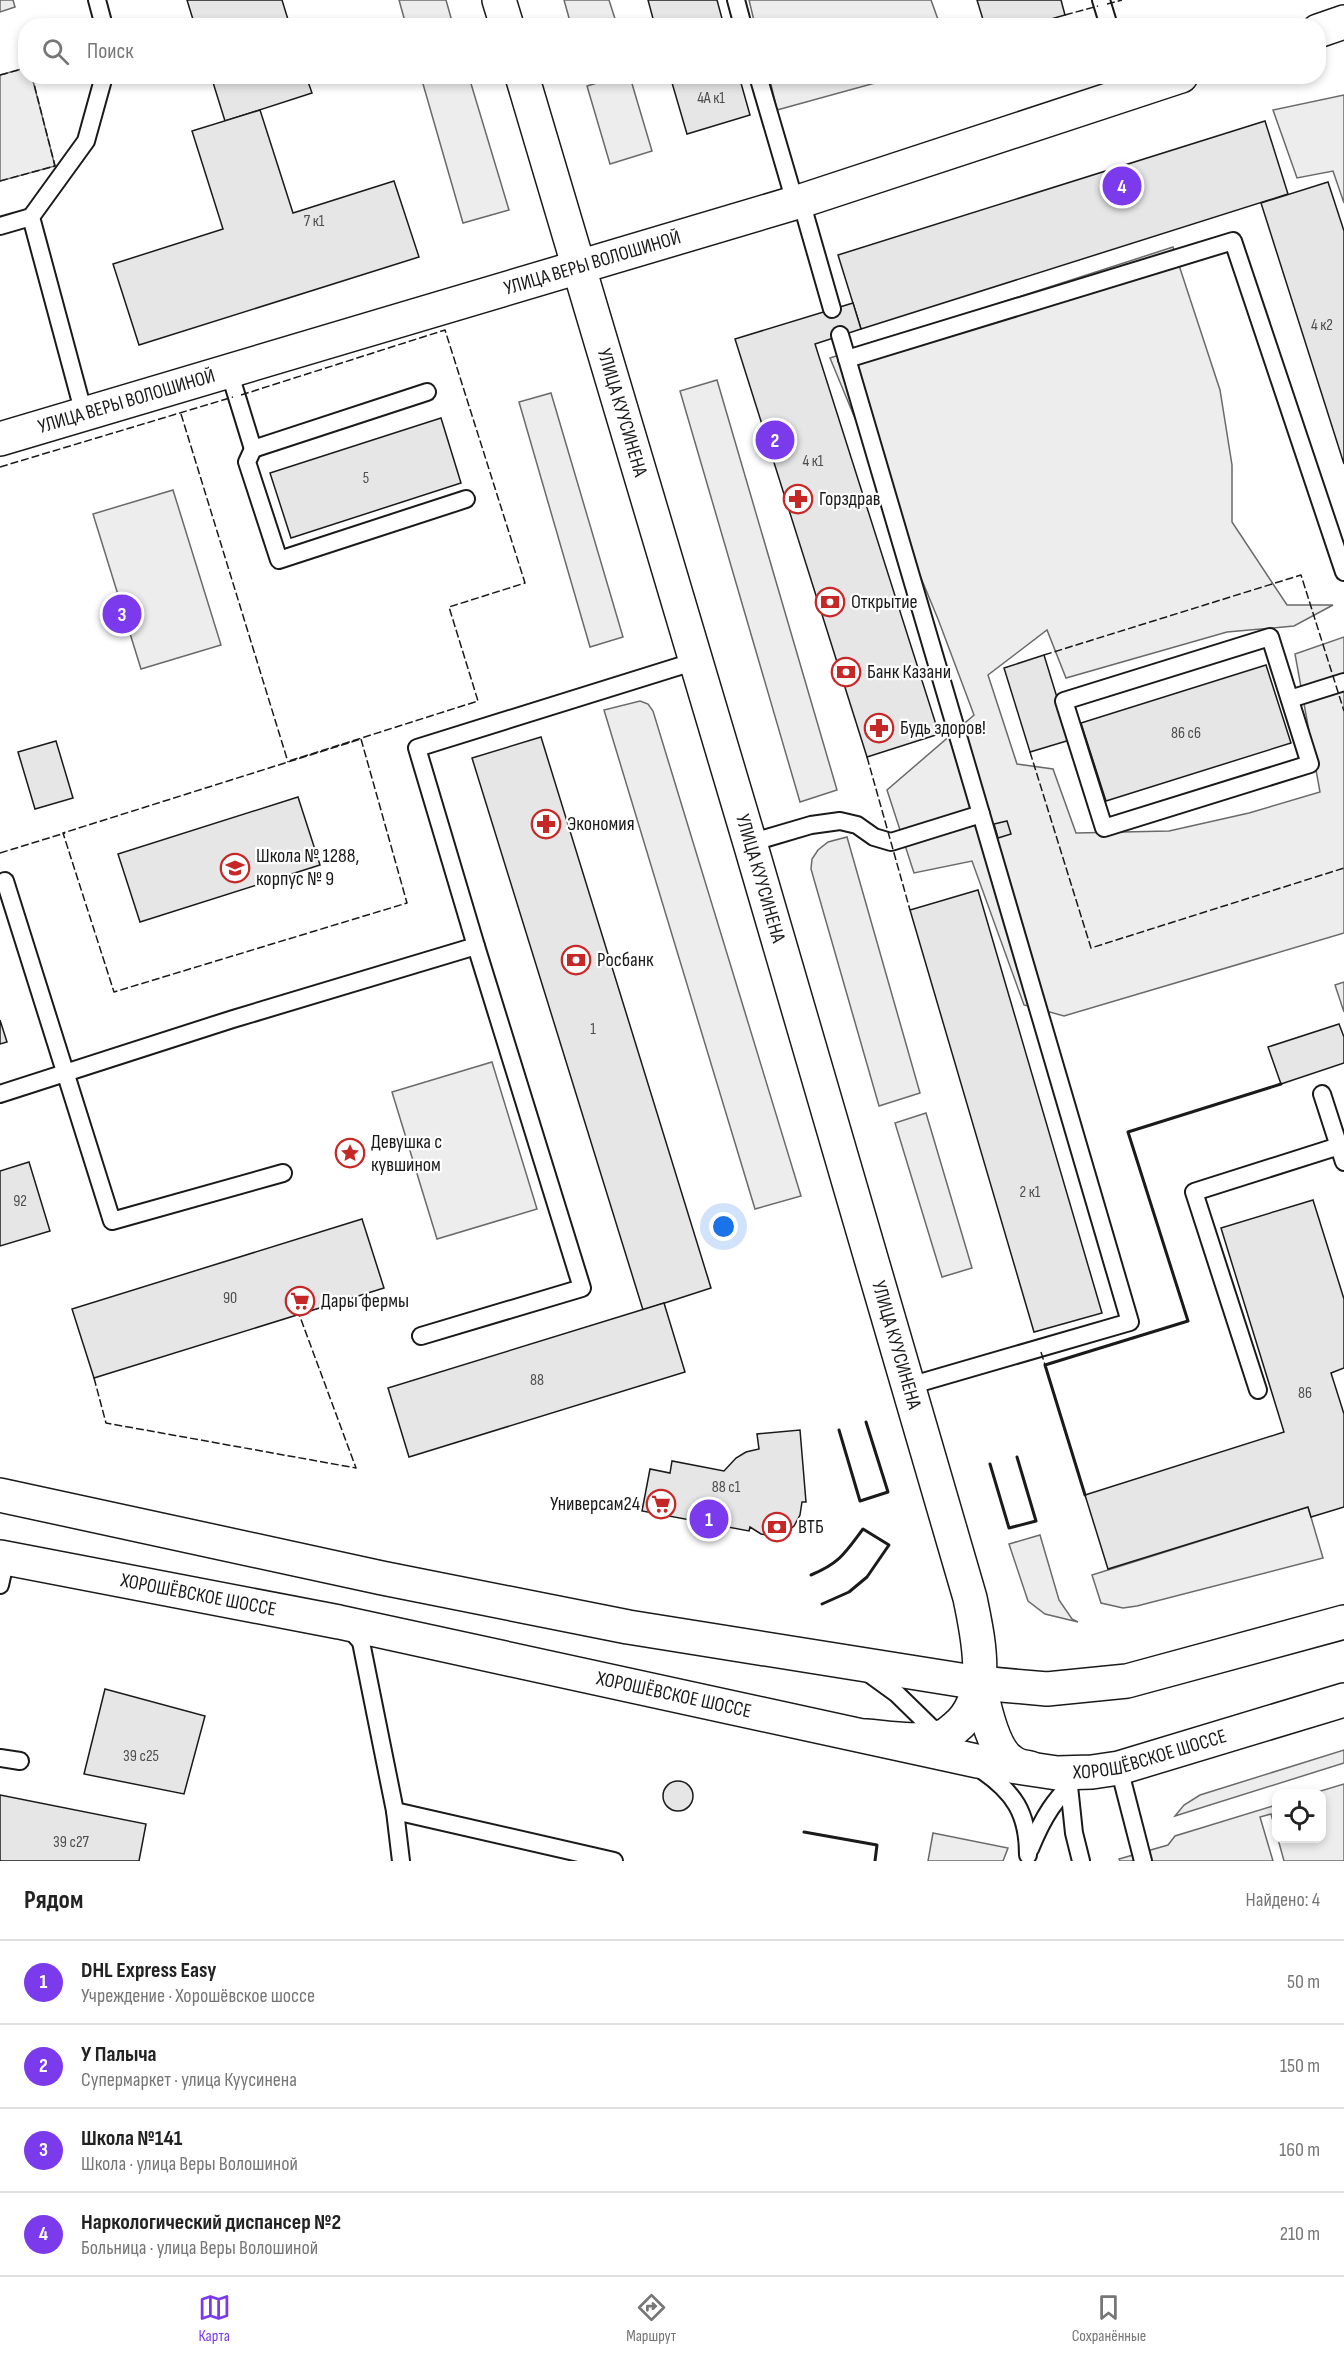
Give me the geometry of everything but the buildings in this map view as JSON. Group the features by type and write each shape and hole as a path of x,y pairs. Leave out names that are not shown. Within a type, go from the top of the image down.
{"main road":[{"path":"499,0 505,18"},
{"path":"1326,28 1344,22"},
{"name":"УЛИЦА КУУСИНЕНА","path":"524,84 750,843 970,1598 977,1634 979,1683"},
{"name":"УЛИЦА ВЕРЫ ВОЛОШИНОЙ","path":"0,439 798,201 1127,85"},
{"path":"0,1494 382,1578 628,1627 979,1683 1047,1689 1127,1682 1344,1622"},
{"name":"ХОРОШЁВСКОЕ ШОССЕ","path":"2,1567 339,1622 866,1736 918,1740 953,1747 1065,1777 1119,1768 1344,1700"},
{"path":"953,1747 961,1723 969,1713 979,1683"},
{"path":"979,1683 986,1713 1003,1753 1011,1762 1021,1767 1065,1777"}],"lane":[{"path":"97,0 102,18"},
{"path":"736,0 741,18"},
{"path":"1101,0 1107,18"},
{"path":"0,226 31,217 86,141 102,84"},
{"path":"761,84 832,309"},
{"path":"31,217 84,414"},
{"path":"847,359 1233,241 1344,572"},
{"path":"840,335 1130,1322 909,1386"},
{"path":"229,371 253,449 247,462 279,560 466,499"},
{"path":"253,449 428,392"},
{"path":"1270,637 1290,699 1310,764 1104,828 1064,701 1270,637"},
{"path":"421,1336 582,1288 417,748 696,661"},
{"path":"1290,699 1344,682"},
{"path":"750,843 811,825 840,821 857,825 874,837 891,842 981,814"},
{"path":"5,881 112,1221 283,1173"},
{"path":"0,1094 476,946"},
{"path":"1258,1390 1194,1192 1341,1154 1322,1094"},
{"path":"339,1622 349,1627 361,1642 395,1811 400,1861"},
{"path":"837,1660 875,1677 897,1694 953,1747 995,1779 1018,1805 1028,1832 1026,1858"},
{"path":"0,1758 20,1761"},
{"path":"1119,1768 1143,1861"},
{"path":"1026,1858 1043,1818 1065,1777"},
{"path":"1065,1777 1081,1861"},
{"path":"395,1811 614,1861"}],"shaded area":[{"path":"0,0 13,0 15,7 0,12"},
{"path":"399,0 446,0 451,18 404,18"},
{"path":"564,0 609,0 615,18 569,18"},
{"path":"749,0 931,0 937,18 753,18"},
{"path":"18,70 18,84 34,84 55,166 0,181 0,75"},
{"path":"423,84 471,84 509,210 463,223"},
{"path":"632,84 652,151 610,164 587,86"},
{"path":"771,84 872,84 777,110"},
{"path":"1344,95 1344,203 1333,171 1297,178 1273,110"},
{"path":"1173,247 1220,390 1232,465 1232,522 1287,605 1333,605 1294,626 1227,632 1066,678 1047,630 988,675 1017,764 1053,769 1076,833 1169,831 1249,813 1320,792 1295,654 1344,637 1344,933 1064,1016 1024,1005 972,861 914,873 887,790 974,715 938,619 830,358"},
{"path":"717,380 837,790 800,802 680,391"},
{"path":"551,393 623,637 590,647 519,402"},
{"path":"173,490 221,645 141,669 93,514"},
{"path":"640,701 648,704 653,711 801,1196 755,1209 604,710"},
{"path":"847,837 920,1093 879,1106 811,869 812,859 818,850 828,842"},
{"path":"1344,982 1344,1012 1335,985"},
{"path":"492,1062 537,1209 437,1239 392,1092"},
{"path":"926,1113 972,1268 942,1277 895,1123"},
{"path":"1308,1507 1323,1558 1137,1606 1123,1608 1101,1603 1092,1575"},
{"path":"1040,1535 1059,1600 1072,1619 1078,1622 1045,1614 1028,1601 1009,1544"},
{"path":"1344,1750 1344,1763 1175,1816 1184,1805 1200,1795"},
{"path":"1344,1784 1344,1861 1284,1861 1279,1843 1326,1843 1326,1789"},
{"path":"1272,1806 1272,1818 1271,1814 1260,1817 1273,1861 1120,1861 1119,1859 1168,1845 1175,1836"},
{"path":"933,1833 1008,1848 1003,1861 928,1861"}],"fence":[{"path":"1107,4 1122,0"},
{"path":"1065,15 1098,6"},
{"path":"0,75 18,70"},
{"path":"0,181 55,166 34,84"},
{"path":"241,395 445,330 525,583 449,607 478,701 289,761"},
{"path":"0,467 233,397"},
{"path":"181,414 288,762"},
{"path":"1044,655 1301,575 1344,711"},
{"path":"361,739 407,903 114,992 63,833 361,739"},
{"path":"1030,752 1091,948 1344,868"},
{"path":"867,757 910,910"},
{"path":"0,853 65,833"},
{"path":"94,1378 106,1423 356,1468 299,1314"},
{"path":"1041,1352 1045,1365"}],"wall":[{"path":"1085,1495 1045,1365 1188,1321 1128,1132 1281,1084"},
{"path":"839,1430 860,1501 888,1492 866,1422"},
{"path":"990,1464 1009,1528 1036,1521 1017,1457"},
{"path":"811,1575 829,1566 841,1556 863,1529 889,1545 867,1577 849,1592 822,1604"},
{"path":"804,1832 877,1845 875,1861"}],"place":[{"name":"Наркологический диспансер №2","path":"1122,186"},
{"name":"У Палыча","path":"775,440"},
{"name":"Горздрав","path":"798,499"},
{"name":"Открытие","path":"830,602"},
{"name":"Школа №141","path":"122,614"},
{"name":"Банк Казани","path":"846,672"},
{"name":"Будь здоров!","path":"879,728"},
{"name":"Экономия","path":"546,824"},
{"name":"Школа № 1288, корпус № 9","path":"235,868"},
{"name":"Росбанк","path":"576,960"},
{"name":"Девушка с кувшином","path":"350,1153"},
{"name":"Дары фермы","path":"300,1301"},
{"name":"Универсам24","path":"661,1504"},
{"name":"DHL Express Easy","path":"709,1519"},
{"name":"ВТБ","path":"777,1527"}]}
